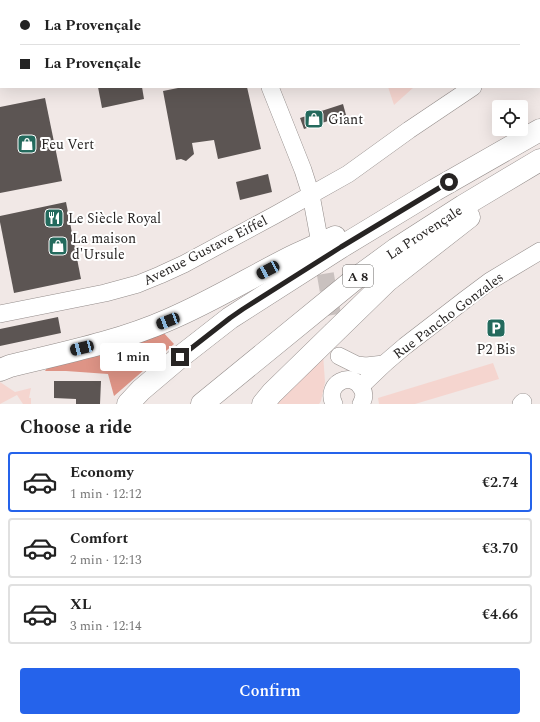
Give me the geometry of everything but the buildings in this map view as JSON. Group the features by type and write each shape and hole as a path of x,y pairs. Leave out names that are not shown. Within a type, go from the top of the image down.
{"highway":[{"name":"La Provençale","path":"128,404 180,357 230,318 341,247 540,130"},
{"name":"La Provençale","path":"202,404 355,278 396,249 463,206 534,164"},
{"path":"263,404 272,393 387,282 534,164"},
{"path":"0,370 10,366 133,334 168,321 198,307 293,256 436,190"}],"street":[{"path":"270,88 303,170 311,195 319,238"},
{"name":"Avenue Gustave Eiffel","path":"0,314 105,293 160,276 348,174 409,130 472,88"},
{"name":"Rue Pancho Gonzales","path":"361,386 405,346 490,281 540,251"},
{"path":"343,380 338,350 357,365 366,366 384,364"},
{"path":"331,402 334,387 338,383 347,379 355,381 361,386 364,397 361,404"}],"shaded area":[{"path":"388,88 413,88 394,105"},
{"path":"161,330 174,344 114,396 108,374 45,371 51,362"},
{"path":"323,354 325,382 319,404 271,404"},
{"path":"493,363 499,379 415,404 379,404 378,398"},
{"path":"0,382 15,392 31,388 29,398 31,398 31,404 23,404 17,395 0,404"}],"tunnel":[{"path":"321,249 337,341"}],"place":[{"name":"Giant","path":"314,119"},
{"name":"Feu Vert","path":"27,144"},
{"name":"Le Siècle Royal","path":"54,218"},
{"name":"La maison d'Ursule","path":"58,246"},
{"name":"P2 Bis","path":"496,328"}],"route":[{"path":"180,357 243,309 341,247 449,182"}]}
